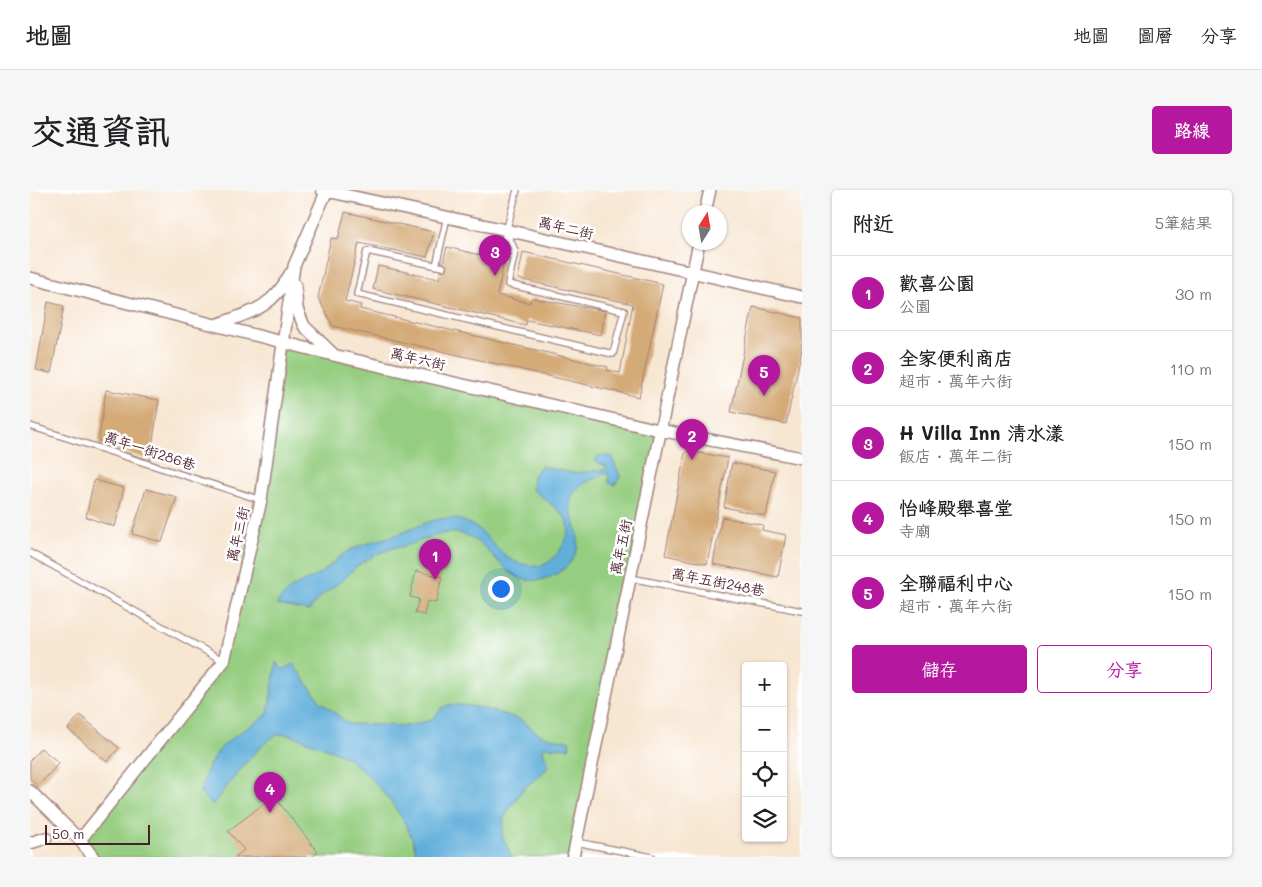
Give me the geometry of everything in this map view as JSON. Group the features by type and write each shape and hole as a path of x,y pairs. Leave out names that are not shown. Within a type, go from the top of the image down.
{"street":[{"name":"萬年二街","path":"325,190 802,297"},
{"name":"萬年三街","path":"80,840 224,661 261,500 294,266 325,190"},
{"path":"707,205 710,190"},
{"name":"萬年五街","path":"573,857 697,250"},
{"path":"215,325 257,310 268,304 284,284 294,266"},
{"path":"294,266 297,309 304,326 334,355"},
{"name":"萬年六街","path":"30,278 334,355 659,430 802,458"},
{"path":"30,791 80,840 93,857"},
{"path":"30,843 46,838"}],"lane":[{"path":"499,259 517,190"},
{"path":"447,217 439,266 366,252 357,294 613,354 624,311 508,284 515,251 506,230"},
{"name":"萬年一街286巷","path":"30,426 261,500"},
{"path":"30,553 224,661"},
{"name":"萬年五街248巷","path":"630,578 802,611"},
{"path":"576,842 652,857"}],"green space":[{"path":"284,343 659,430 573,857 93,857 80,840 224,661"}],"water":[{"path":"601,455 613,457 620,477 615,485 609,483 608,473 588,481 575,491 571,502 571,510 577,533 577,551 567,566 552,576 531,581 520,578 510,572 474,539 463,534 449,533 393,548 369,559 356,567 321,597 309,611 276,605 291,589 322,572 351,550 440,519 458,519 477,528 503,554 519,563 536,566 546,564 560,550 566,539 567,521 556,508 532,489 533,476 541,466 573,473 607,469 606,466 596,462 596,458"},
{"path":"276,662 282,670 293,664 320,701 349,724 407,726 432,720 443,707 456,705 485,709 506,715 521,720 543,736 570,741 569,748 543,747 544,755 549,763 546,770 523,789 504,817 502,836 512,857 416,857 414,844 402,818 382,791 361,769 337,752 288,735 281,734 273,737 264,744 212,805 200,793 207,770 225,744 268,714"}],"building":[{"path":"345,212 434,232 427,257 359,243 345,301 361,305 360,309 608,367 607,370 620,373 633,304 518,279 523,252 663,284 639,397 333,326 318,298 331,238 338,239"},
{"path":"447,247 504,261 497,295 530,303 531,298 605,311 601,335 527,320 526,325 373,289 378,266 439,279"},
{"path":"48,302 64,306 51,373 36,370"},
{"path":"753,307 802,318 802,349 786,424 731,412"},
{"path":"106,390 159,400 150,460 98,444"},
{"path":"688,451 728,458 707,564 665,555 685,453"},
{"path":"732,463 775,471 766,516 724,507"},
{"path":"94,480 124,488 115,527 86,517"},
{"path":"146,489 177,497 162,542 132,534"},
{"path":"722,517 763,525 762,530 786,535 778,577 713,564"},
{"path":"416,571 442,577 436,603 427,601 424,615 415,613 419,599 410,597"},
{"path":"80,715 119,748 107,762 68,729"},
{"path":"41,748 59,763 38,786 30,779 30,760"},
{"path":"274,796 318,852 312,857 235,857 244,850 228,831"}],"place":[{"name":"H Villa Inn 清水漾","path":"495,276"},
{"name":"全聯福利中心","path":"764,396"},
{"name":"全家便利商店","path":"692,460"},
{"name":"歡喜公園","path":"435,580"},
{"name":"怡峰殿舉喜堂","path":"270,813"}]}
